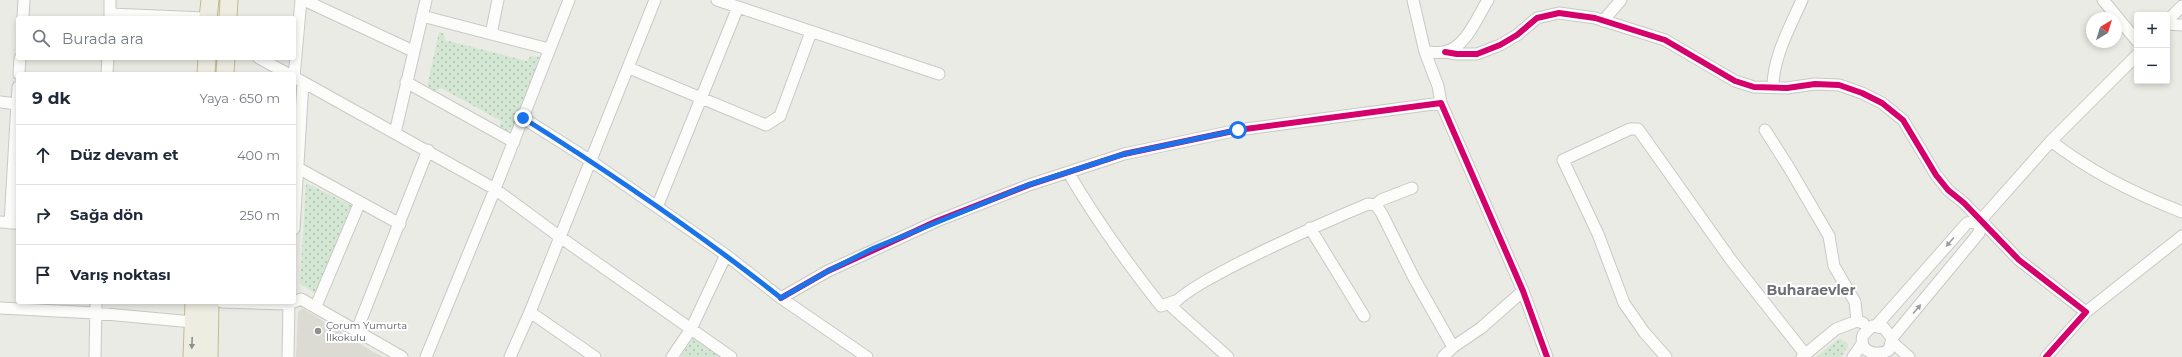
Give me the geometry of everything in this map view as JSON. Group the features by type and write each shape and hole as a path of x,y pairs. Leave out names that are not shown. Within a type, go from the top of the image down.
{"highway":[{"path":"208,16 210,0"},
{"path":"228,16 229,0"},
{"path":"206,72 207,60"},
{"path":"225,72 226,60"},
{"path":"192,357 194,304"},
{"path":"209,357 210,304"}],"street":[{"path":"23,16 24,0"},
{"path":"110,0 110,16"},
{"path":"296,198 298,168 297,79 300,0"},
{"path":"304,0 413,51"},
{"path":"395,133 426,0"},
{"path":"491,34 498,0"},
{"path":"426,357 514,142 569,0"},
{"path":"510,357 530,312 655,0"},
{"path":"718,0 939,74"},
{"path":"1413,0 1425,52 1438,86 1441,103 1523,290 1547,357"},
{"path":"1445,52 1455,46 1470,32 1488,0"},
{"path":"1604,21 1621,0"},
{"path":"1773,87 1773,75 1779,54 1802,0"},
{"path":"2102,0 2134,37"},
{"path":"2170,20 2182,6"},
{"path":"657,207 738,7"},
{"path":"1425,52 1477,54 1500,45 1517,35 1537,18 1559,13 1604,21 1665,40 1735,81 1754,87 1787,88 1814,84 1839,85 1882,103 1903,120 1936,175 1948,190 2019,260 2086,312"},
{"path":"422,16 550,49"},
{"path":"2170,23 2182,25"},
{"path":"629,68 766,125 780,116 811,32"},
{"path":"1862,344 1870,355 1886,356 1892,340 1979,233 1980,220 2051,141 2134,58"},
{"path":"19,72 20,60"},
{"path":"107,72 108,60"},
{"path":"263,60 284,72"},
{"path":"297,79 428,150 495,189 560,237 731,357"},
{"path":"406,82 514,142"},
{"path":"0,102 16,104"},
{"path":"781,298 828,271 874,248 1028,185 1124,154 1238,130 1441,103"},
{"path":"523,118 591,161 726,255 781,298 867,357"},
{"path":"1666,357 1644,332 1624,303 1598,234 1563,160 1630,129 1638,129 1731,260 1804,356 1836,330 1857,321 1888,330 1892,340 1909,357"},
{"path":"1764,130 1788,166 1829,236 1834,266 1855,302 1857,321"},
{"path":"2051,141 2074,158 2112,180 2182,212"},
{"path":"9,223 16,142"},
{"path":"357,330 428,150"},
{"path":"298,168 400,224"},
{"path":"1068,172 1093,214 1130,268 1161,306 1175,301 1196,286 1310,228 1368,204 1376,205"},
{"path":"1376,205 1380,200 1412,188"},
{"path":"316,306 360,202"},
{"path":"1376,205 1414,278 1453,347"},
{"path":"1853,357 1862,344 1862,335 1874,326 1967,222 1980,220"},
{"path":"1310,228 1364,316"},
{"path":"2046,357 2086,312 2182,236"},
{"path":"672,357 691,329 726,255"},
{"path":"1443,357 1453,347 1481,328 1523,290"},
{"path":"296,300 300,299 316,306 402,357"},
{"path":"1175,301 1172,307 1228,357"},
{"path":"288,357 291,304"},
{"path":"0,308 95,308 193,322"},
{"path":"95,308 95,357"},
{"path":"530,312 593,357"}],"shaded area":[{"name":"Çorum Yumurta İlkokulu","path":"302,308 383,357 296,357 298,312"}],"green space":[{"path":"439,32 444,34 445,40 527,61 531,56 539,57 515,128 506,132 499,129 501,121 441,88 435,91 427,87"},
{"path":"306,183 355,207 318,295 300,284"},
{"path":"693,338 721,357 681,357"},
{"path":"1840,338 1849,345 1841,357 1816,357"}],"cycle path":[{"path":"1445,52 1457,54 1477,54 1500,45 1517,35 1537,18 1559,13 1595,18 1665,40 1735,81 1754,87 1787,88 1815,84 1839,85 1862,93 1882,103 1903,120 1936,175 1948,190 1964,203 2019,260 2086,312 2046,357"},
{"path":"781,298 828,271 937,221 1029,185 1124,154 1238,130 1441,103 1523,291 1547,357"}],"place":[{"name":"Çorum Yumurta İlkokulu","path":"318,331"}],"district":[{"name":"Buharaevler","path":"1811,290"}],"route":[{"path":"523,118 591,161 726,255 781,298 828,271 874,248 1028,185 1124,154 1238,130"}]}
